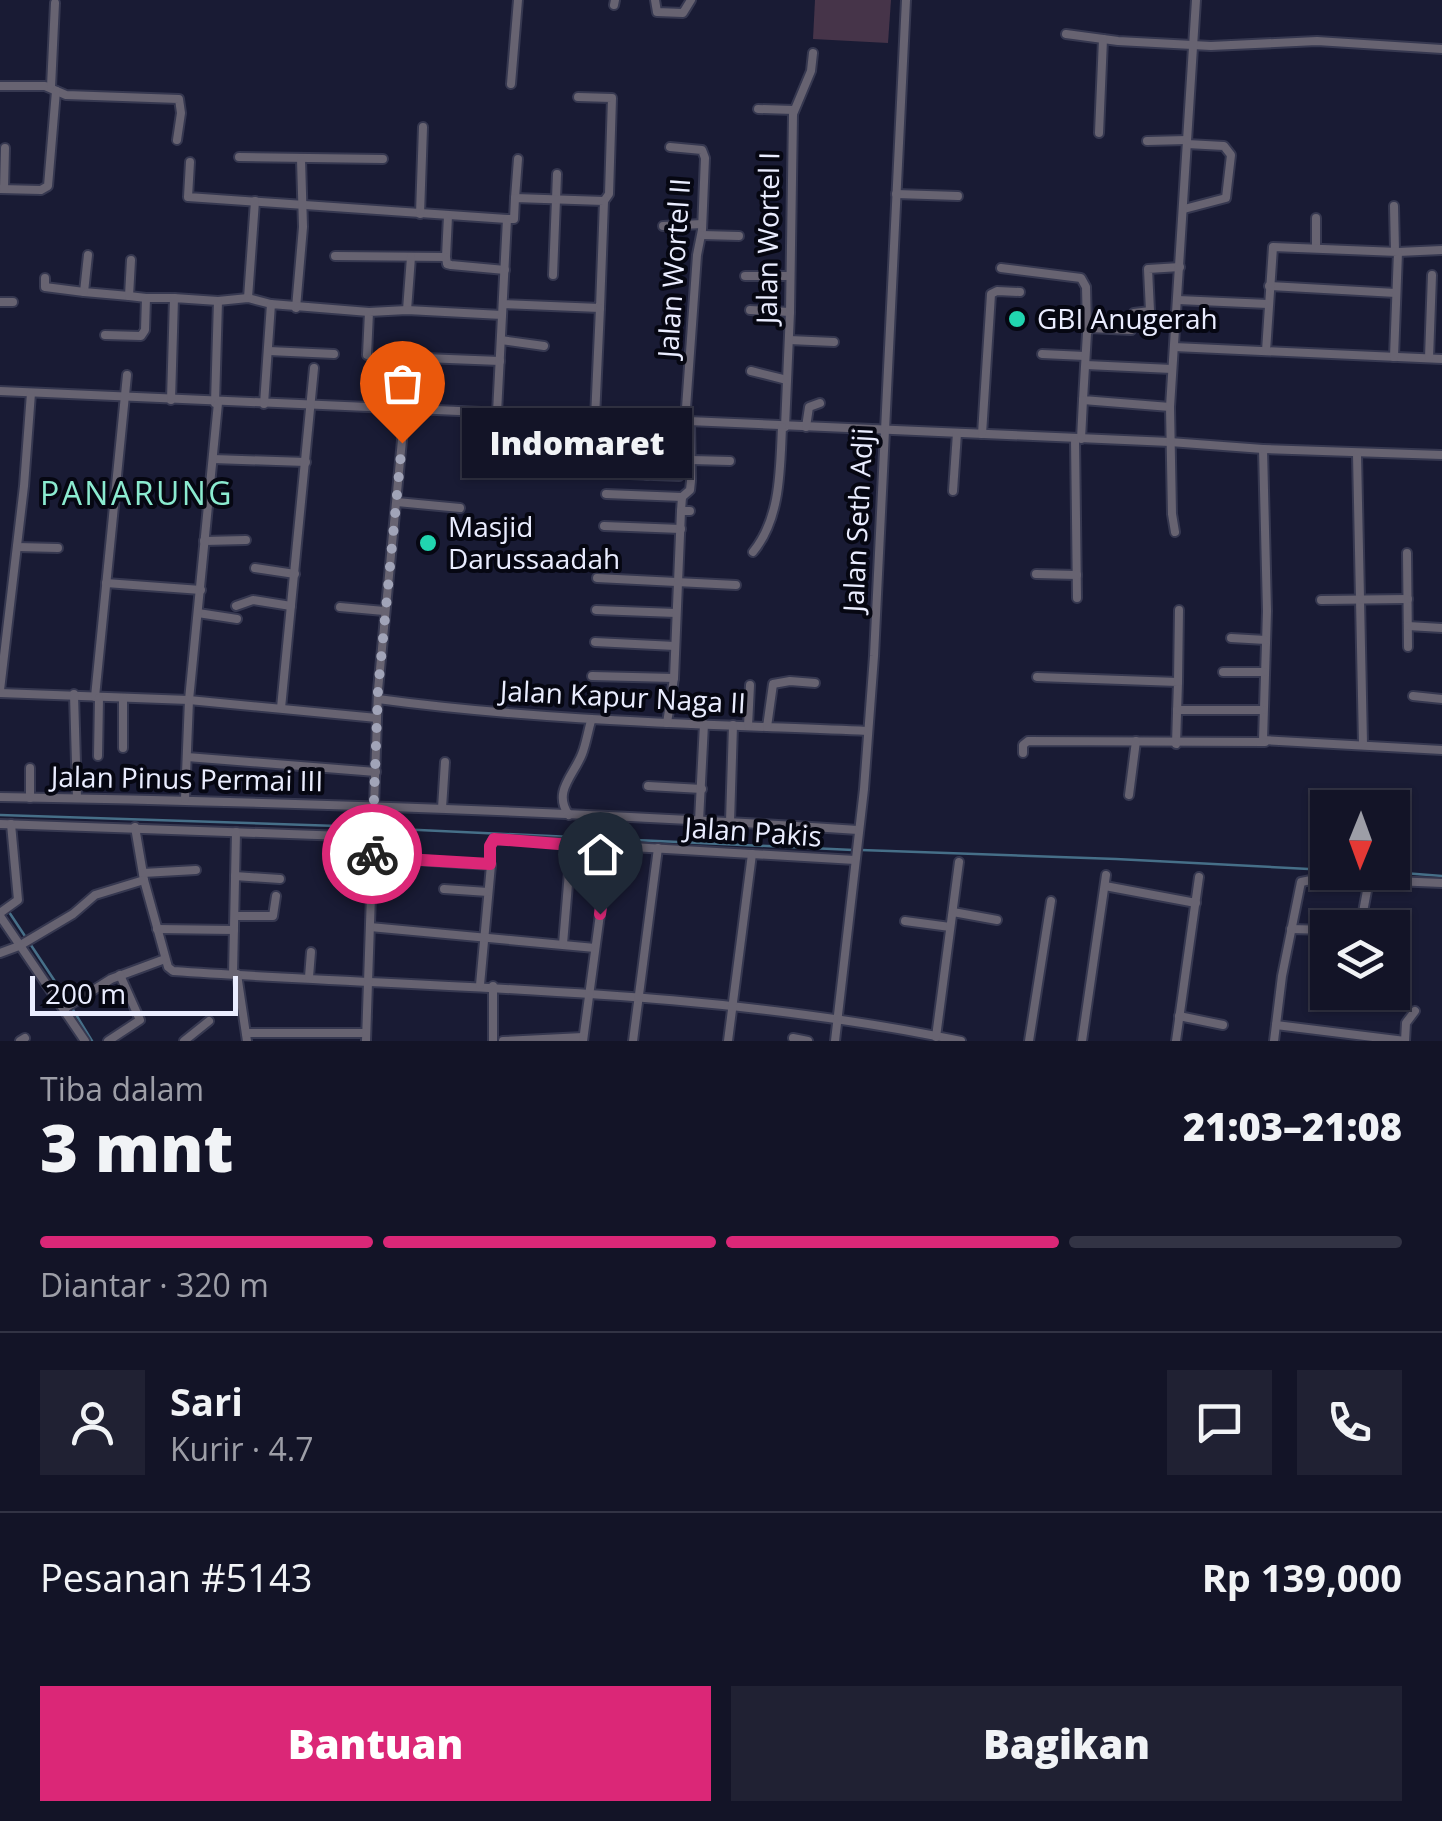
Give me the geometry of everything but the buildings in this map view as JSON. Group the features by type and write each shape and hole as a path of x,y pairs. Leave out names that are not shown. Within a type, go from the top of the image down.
{"street":[{"path":"511,84 518,0"},
{"path":"655,0 657,12 665,14 683,13 691,0"},
{"name":"Jalan Seth Adji","path":"835,1041 868,732 906,0"},
{"path":"1175,532 1170,407 1196,0"},
{"path":"5,148 2,189 42,190 48,186 56,3"},
{"path":"1066,34 1195,45 1317,42 1442,48"},
{"path":"1099,133 1103,40"},
{"name":"Jalan Wortel I","path":"753,552 765,538 774,508 787,380 794,110 811,71 813,53"},
{"path":"0,86 54,89 66,95 179,99 182,112 177,140"},
{"path":"578,97 612,98 595,418"},
{"path":"758,109 794,110"},
{"path":"420,214 422,127"},
{"path":"1147,141 1224,146 1230,154 1226,198 1184,209"},
{"name":"Jalan Wortel II","path":"667,723 674,678 681,530 686,511 682,497 690,490 692,460 688,422 704,154 696,149 670,147"},
{"path":"238,157 383,159"},
{"path":"296,308 300,159"},
{"path":"190,162 188,197 514,219 518,159"},
{"path":"553,275 557,174"},
{"path":"896,194 958,196"},
{"path":"515,198 604,202"},
{"path":"248,298 255,201"},
{"path":"1394,206 1394,357"},
{"path":"448,216 447,264 505,270"},
{"path":"1316,218 1316,248"},
{"path":"497,414 507,219"},
{"path":"663,226 702,224"},
{"path":"702,235 740,236"},
{"path":"1266,350 1273,248 1442,250"},
{"path":"84,292 88,255"},
{"path":"335,256 446,257"},
{"path":"406,310 410,257"},
{"path":"130,296 132,260"},
{"path":"1087,328 1131,330 1134,313 1150,311 1148,268 1180,267"},
{"path":"1001,268 1081,278 1086,287 1086,360 1078,439 1077,598"},
{"path":"1429,358 1432,275"},
{"path":"745,276 790,276"},
{"path":"45,278 45,287 146,298 248,298 296,308 502,315"},
{"path":"1270,286 1396,292"},
{"path":"982,434 991,294 997,290 1020,292"},
{"path":"105,335 144,333 146,298"},
{"path":"171,400 174,298"},
{"path":"1178,300 1268,304"},
{"path":"185,799 189,700 213,459 218,301"},
{"path":"0,302 13,302"},
{"path":"264,404 271,304"},
{"path":"503,304 600,308"},
{"path":"750,310 790,312"},
{"path":"366,355 369,312"},
{"path":"501,340 544,346"},
{"path":"789,340 834,342"},
{"path":"1174,346 1442,358"},
{"path":"269,351 334,354"},
{"path":"1042,354 1172,369"},
{"path":"424,358 500,361"},
{"path":"281,708 314,368"},
{"path":"751,371 787,380"},
{"path":"98,756 97,697 127,375"},
{"path":"0,391 1442,455"},
{"path":"31,393 0,692 189,700 377,718"},
{"path":"1083,400 1170,407"},
{"path":"806,428 809,407 820,403"},
{"path":"236,832 235,974 247,1037 366,1037 378,699 405,410"},
{"path":"513,464 517,440 523,433 524,414"},
{"path":"523,433 556,438 564,416"},
{"path":"646,475 648,420"},
{"path":"608,432 648,433"},
{"path":"954,491 957,433"},
{"path":"1263,449 1264,742"},
{"path":"1358,454 1363,744"},
{"path":"213,459 306,462"},
{"path":"692,460 730,461"},
{"path":"605,473 680,476"},
{"path":"606,494 682,497"},
{"path":"398,502 460,508"},
{"path":"604,526 681,530"},
{"path":"204,541 246,540"},
{"path":"17,547 58,548"},
{"path":"1407,553 1408,648"},
{"path":"255,568 295,574"},
{"path":"1036,574 1077,575"},
{"path":"596,578 736,585"},
{"path":"106,583 201,590"},
{"path":"1321,600 1408,599"},
{"path":"236,606 252,600 292,606"},
{"path":"340,607 384,611"},
{"path":"596,610 676,613"},
{"path":"1176,744 1179,610"},
{"path":"198,613 237,620"},
{"path":"1408,626 1442,628"},
{"path":"1231,638 1266,640"},
{"path":"595,642 675,646"},
{"path":"1223,672 1264,672"},
{"path":"592,676 674,678"},
{"path":"1036,677 1178,682"},
{"path":"767,727 773,684 816,683"},
{"path":"748,726 750,685"},
{"path":"74,694 78,798"},
{"path":"1413,696 1442,699"},
{"path":"123,698 123,748"},
{"name":"Jalan Kapur Naga II","path":"378,699 591,720 868,732"},
{"path":"1178,710 1263,710"},
{"path":"569,815 562,794 582,754 591,720"},
{"path":"699,821 704,724"},
{"path":"730,822 733,726"},
{"path":"1024,753 1023,746 1028,741 1363,744 1442,750"},
{"path":"1130,795 1136,741"},
{"path":"187,757 376,772"},
{"path":"442,808 444,762"},
{"path":"30,768 30,798"},
{"path":"648,786 702,789"},
{"name":"Jalan Pinus Permai III","path":"0,797 442,808 858,830"},
{"path":"0,824 373,835"},
{"path":"11,824 18,900 0,914 85,1041"},
{"path":"135,827 143,876 165,959 173,971 480,985 733,1006 838,1019 961,1041"},
{"name":"Jalan Pakis","path":"490,864 494,839 855,859"},
{"path":"503,1041 583,1039 609,848"},
{"path":"633,1041 658,848"},
{"path":"728,1041 752,854"},
{"path":"372,857 490,864 480,985"},
{"path":"936,1038 959,862"},
{"path":"0,953 74,914 95,895 143,876 196,870"},
{"path":"563,944 569,872"},
{"path":"1082,1041 1106,875"},
{"path":"235,876 280,879"},
{"path":"1176,1041 1199,878"},
{"path":"1274,1041 1299,885 1310,880"},
{"path":"1410,882 1442,883"},
{"path":"1105,886 1196,903"},
{"path":"444,889 488,892"},
{"path":"235,916 273,916 276,896"},
{"path":"1029,1041 1052,901"},
{"path":"953,912 997,920"},
{"path":"904,921 950,927"},
{"path":"370,928 595,948"},
{"path":"1291,928 1310,929"},
{"path":"158,929 234,930"},
{"path":"309,977 311,952"},
{"path":"65,1008 120,975 165,959"},
{"path":"108,1041 140,1020 120,975"},
{"path":"493,986 493,1041"},
{"path":"1276,1024 1405,1041 1406,1023 1415,1012"},
{"path":"1180,1016 1223,1025"},
{"path":"184,1041 209,1021"},
{"path":"793,1038 808,1041"}],"shaded area":[{"path":"815,0 891,0 888,43 813,39"}],"waterway":[{"path":"0,815 368,827"},
{"path":"376,828 853,850"},
{"path":"861,850 1310,869"},
{"path":"1410,873 1442,876"},
{"path":"9,912 68,1001"},
{"path":"72,1008 92,1041"},
{"path":"370,1041 371,1016"}],"way so far":[{"path":"372,854 378,690 402,443"}],"place":[{"name":"GBI Anugerah","path":"1017,319"},
{"name":"Indomaret","path":"402,443"},
{"name":"Masjid Darussaadah","path":"428,543"}],"district":[{"name":"PANARUNG","path":"137,494"}],"route":[{"path":"372,854 490,864 494,839 609,848 600,914"}]}
